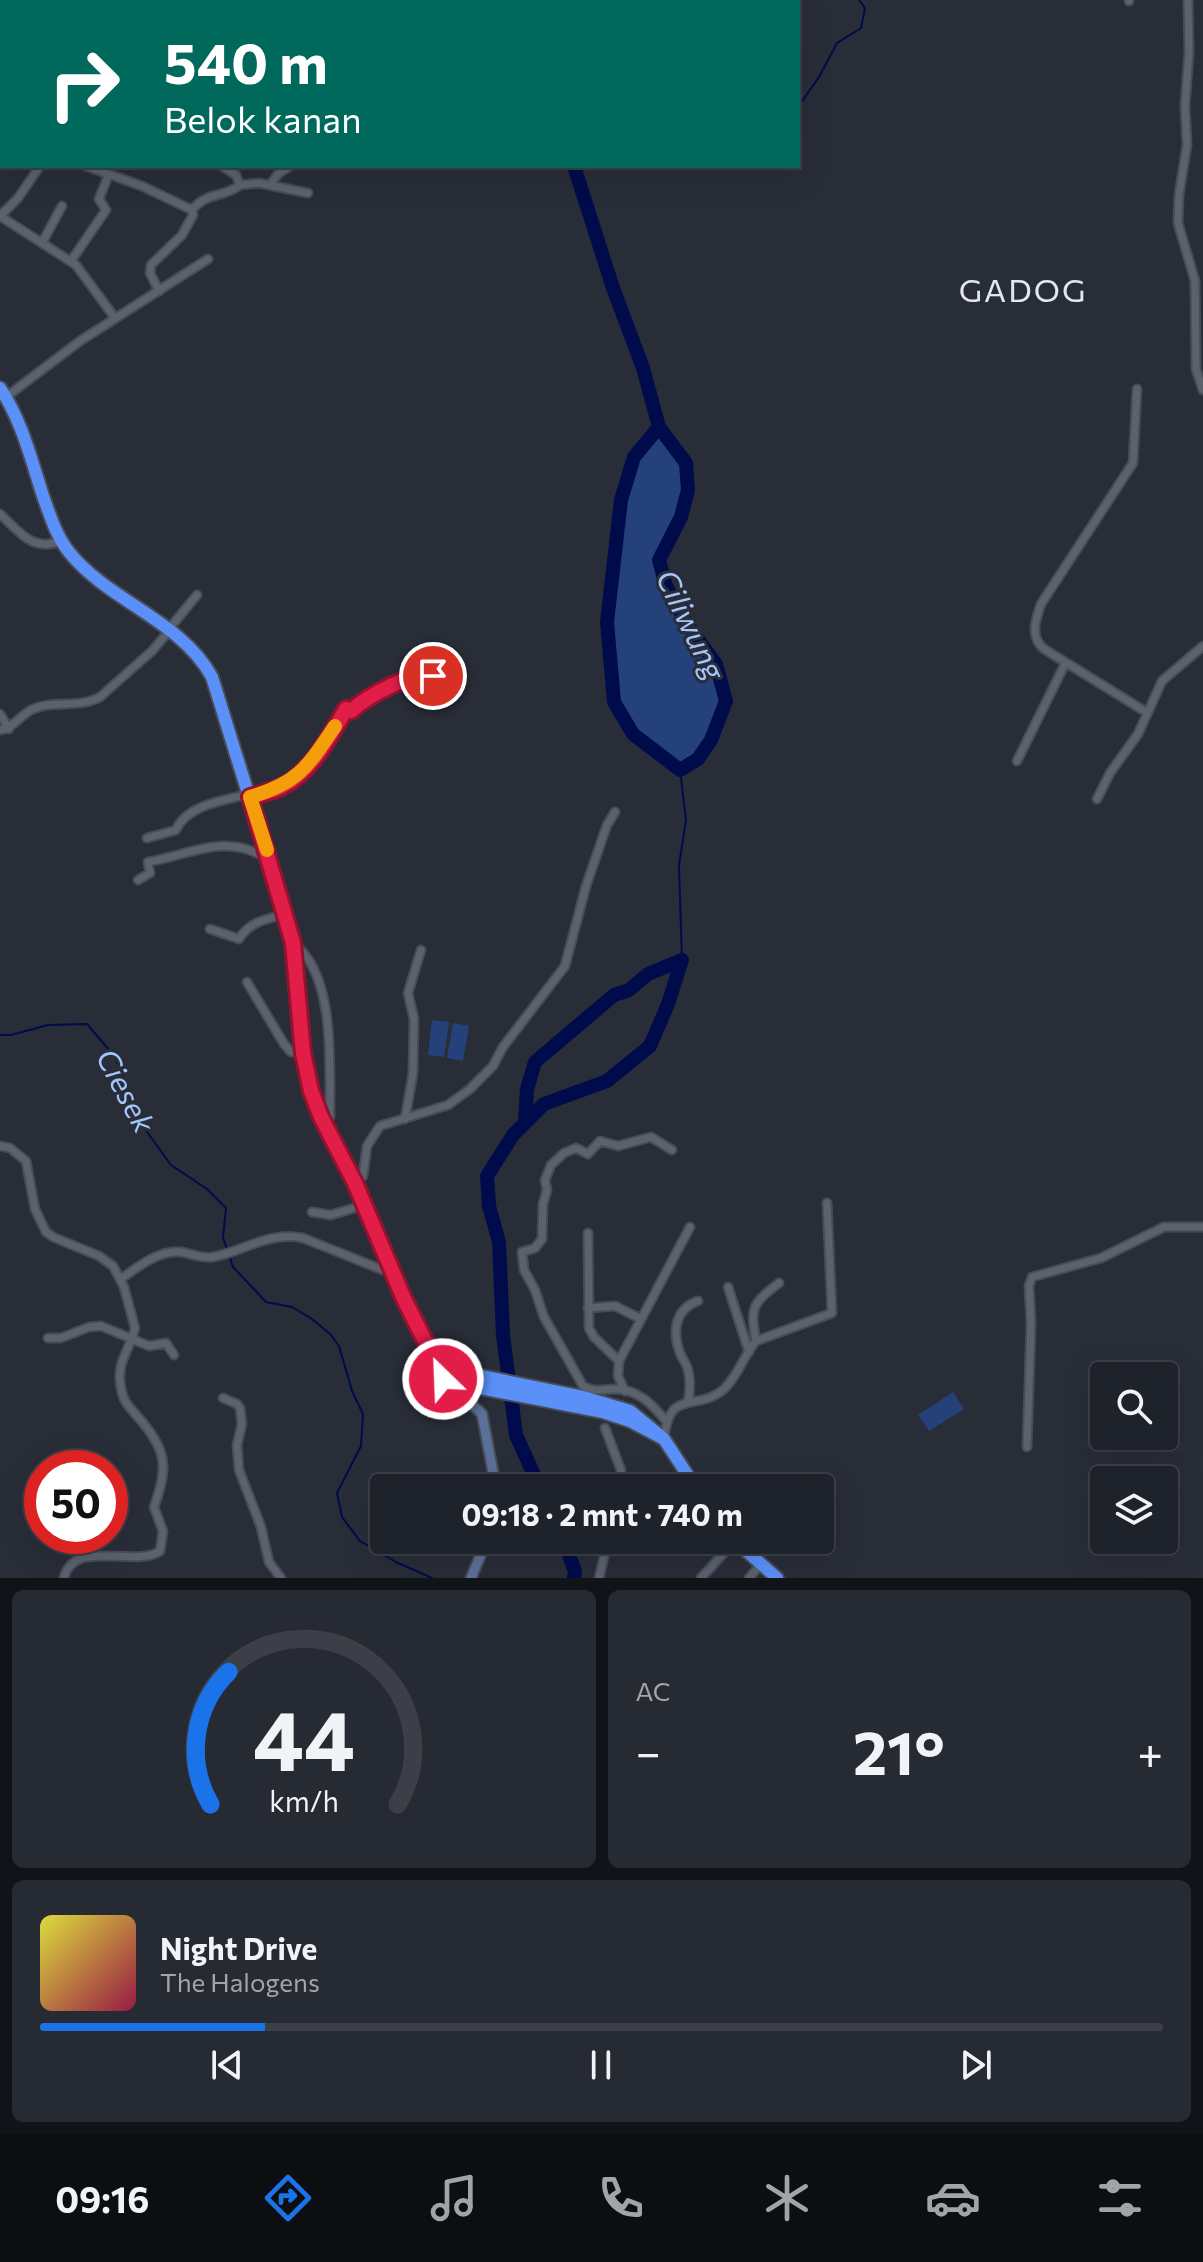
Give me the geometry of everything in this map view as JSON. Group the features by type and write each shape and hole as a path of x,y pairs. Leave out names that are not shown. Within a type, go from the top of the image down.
{"highway":[{"path":"3,393 20,424 61,541 91,573 193,650 212,677 286,914 293,943 303,1053 316,1106 355,1183 424,1339 450,1370 481,1389 618,1416 658,1435 686,1474"},
{"path":"751,1554 777,1578"}],"main road":[{"path":"450,1370 443,1379 449,1390 482,1414 493,1474"},
{"path":"471,1578 480,1554"}],"street":[{"path":"1188,0 1187,145 1178,223 1195,281 1196,369 1203,390"},
{"path":"39,168 18,198 0,216 71,261 94,286 115,318"},
{"path":"92,168 192,210"},
{"path":"226,168 233,171 240,185"},
{"path":"270,185 287,168"},
{"path":"71,261 106,210 99,199 109,174"},
{"path":"192,210 205,197 233,190 240,185 270,185 308,193"},
{"path":"42,243 62,206"},
{"path":"159,291 150,273 151,265 187,229 192,210"},
{"path":"3,393 208,259"},
{"path":"1137,389 1133,463 1041,604 1035,623 1035,637 1039,645 1065,664 1146,712"},
{"path":"0,514 36,544 45,547 61,541"},
{"path":"0,714 4,729 40,707 90,703 100,697 152,651 197,595"},
{"path":"1097,799 1110,773 1138,734 1146,712 1166,677 1203,646"},
{"path":"1017,761 1065,664"},
{"path":"147,838 176,830 180,822 200,807 282,787 300,773 324,746 346,709 351,711 373,695 422,676"},
{"path":"355,1183 363,1176 367,1146 374,1132 386,1123 448,1105 478,1081 493,1066 503,1047 565,966 586,886 607,825 615,812"},
{"path":"138,880 150,873 148,862 224,846 250,848 270,861"},
{"path":"210,929 239,939 250,925 286,914"},
{"path":"293,943 309,957 317,974 327,1031 330,1117"},
{"path":"405,1119 413,1073 414,1019 408,993 421,950"},
{"path":"247,982 284,1044 291,1052 303,1053"},
{"path":"666,1421 649,1401 625,1391 594,1391 581,1384 544,1317 524,1270 522,1254 535,1248 542,1239 546,1175 551,1165 564,1153 576,1148 588,1154 600,1141 618,1146 651,1137 672,1150"},
{"path":"0,1146 10,1148 26,1161 35,1209 46,1232 106,1259 121,1279 135,1322 135,1332 122,1359 119,1378 124,1403 143,1423 164,1460 163,1487 154,1507 163,1531 162,1547 151,1557 134,1555 79,1559 67,1567 64,1578"},
{"path":"658,1435 674,1409 714,1396 724,1388 745,1362 756,1341 832,1313 827,1203"},
{"path":"312,1212 331,1215 364,1205"},
{"path":"625,1391 618,1376 619,1361 690,1227"},
{"path":"1027,1447 1031,1323 1029,1286 1032,1277 1101,1258 1164,1227 1203,1227"},
{"path":"588,1233 589,1328 619,1361"},
{"path":"121,1279 144,1263 170,1253 182,1252 210,1258 251,1243 295,1237 393,1274"},
{"path":"756,1341 752,1310 756,1301 779,1283"},
{"path":"728,1287 749,1352"},
{"path":"688,1402 688,1367 678,1346 678,1317 683,1308 698,1301"},
{"path":"588,1308 615,1306 641,1319"},
{"path":"48,1338 61,1338 89,1327 101,1326 149,1346 166,1343 174,1355"},
{"path":"223,1398 240,1408 242,1424 237,1445 239,1470 261,1527 269,1562 281,1578"},
{"path":"605,1428 621,1474"},
{"path":"599,1578 605,1554"},
{"path":"701,1578 722,1554"},
{"path":"749,1578 762,1563"}],"shaded area":[{"path":"659,427 686,463 689,488 682,514 659,561 666,586 687,624 716,664 726,701 711,740 698,759 680,770 633,734 614,702 607,622 621,500 634,457"},
{"path":"432,1020 449,1022 444,1057 428,1055"},
{"path":"453,1023 469,1026 463,1061 447,1058"},
{"path":"953,1392 964,1409 929,1431 918,1415"}],"waterway":[{"path":"800,104 837,43 861,28 865,8 859,0"},
{"name":"Ciliwung","path":"575,168 613,288 643,368 659,427"},
{"name":"Ciliwung","path":"659,427 686,463 688,490 681,517 659,560 666,586 687,624 716,664 726,701 711,740 698,759 680,770 633,734 614,702 607,622 621,500 634,457 659,427"},
{"name":"Ciliwung","path":"680,770 686,820 679,865 682,960"},
{"path":"525,1123 527,1089 535,1062 614,995 629,990 648,974 682,960"},
{"path":"534,1474 516,1435 503,1335 499,1242 489,1206 487,1176 513,1135 544,1104 607,1081 650,1046 682,960"},
{"name":"Ciesek","path":"0,1035 48,1025 87,1024 115,1057 142,1125 171,1165 207,1189 226,1208 223,1238 227,1249"},
{"name":"Ciesek","path":"229,1255 233,1267 266,1302 292,1307 312,1319 339,1346 352,1391 363,1414 361,1446 337,1493 342,1517 360,1541 432,1578"},
{"path":"568,1554 575,1571 574,1578"}],"slow traffic":[{"path":"267,850 250,797 282,787 300,773 324,746 335,726"}],"district":[{"name":"GADOG","path":"1023,289"}],"route":[{"path":"433,676 426,674 399,684 373,695 351,711 346,709 324,746 300,773 282,787 250,797 293,943 303,1053 311,1091 355,1183 404,1299 424,1339 443,1364 443,1379"}]}
